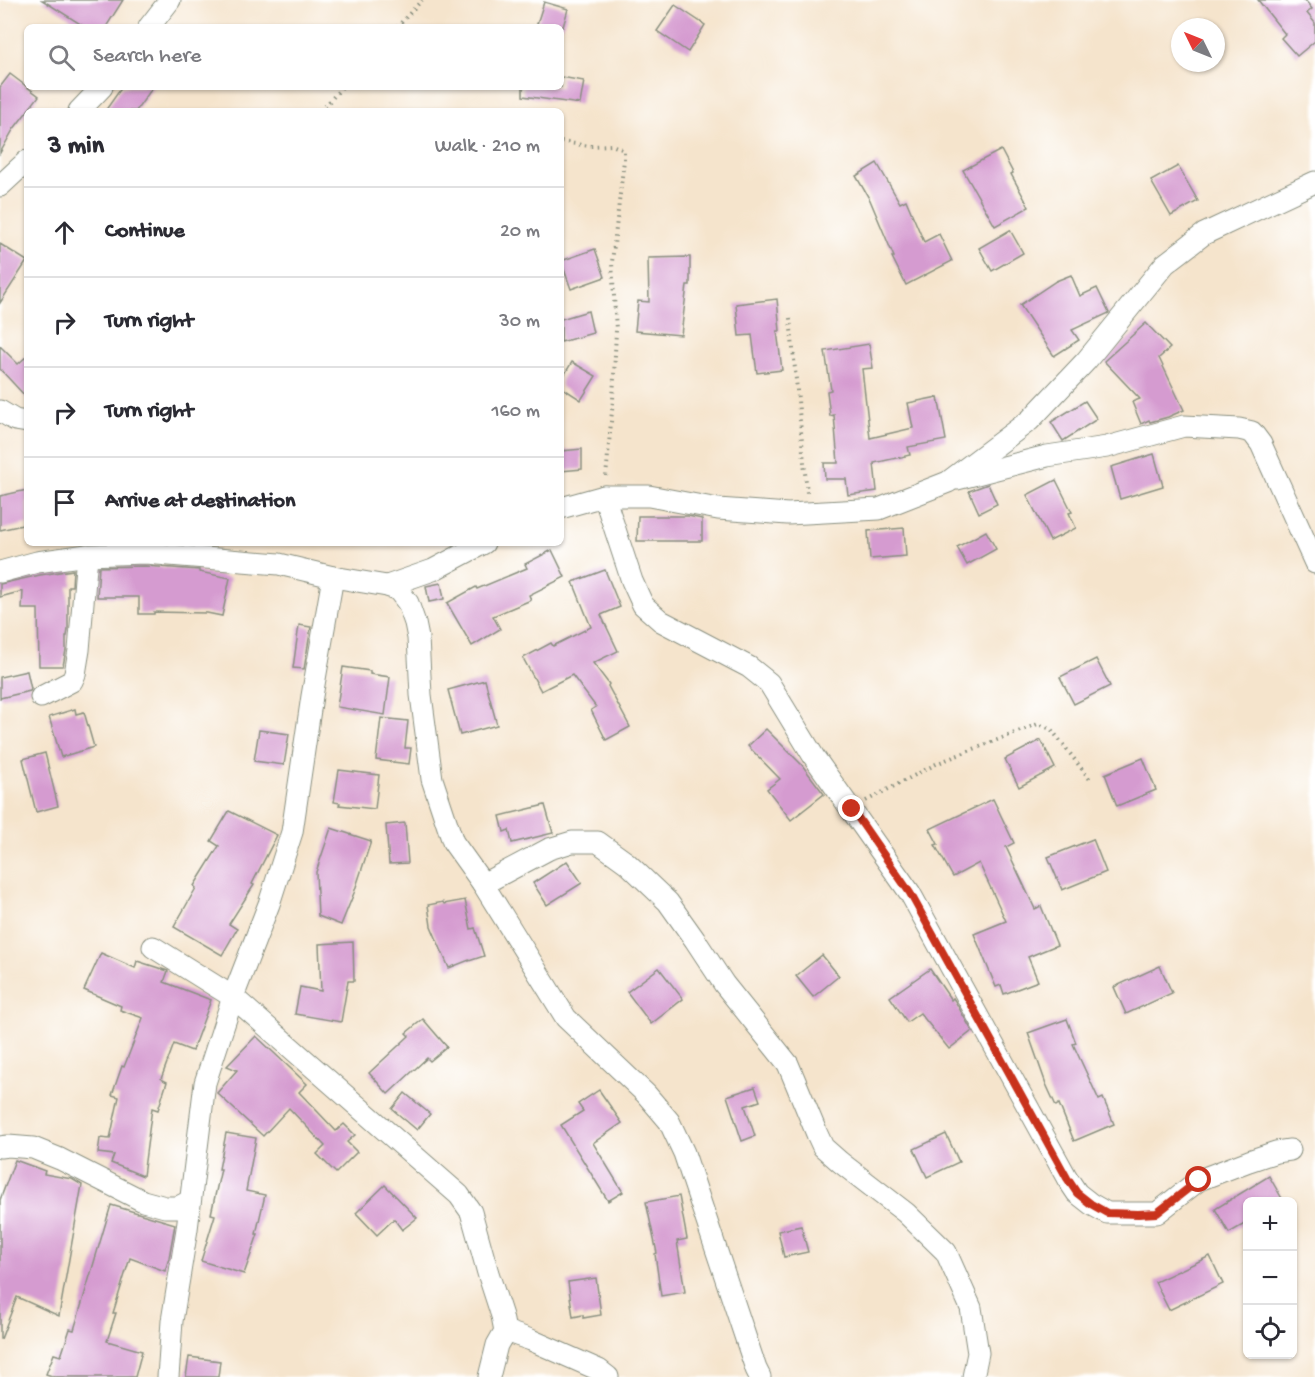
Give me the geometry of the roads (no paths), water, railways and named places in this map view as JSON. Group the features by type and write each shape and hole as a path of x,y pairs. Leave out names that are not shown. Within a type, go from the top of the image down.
{"street":[{"path":"151,24 170,0"},
{"path":"82,108 99,90"},
{"path":"0,186 24,164"},
{"path":"948,482 1030,420 1086,361 1165,264 1204,234 1315,182"},
{"path":"0,411 15,420 24,422"},
{"path":"564,507 604,496 649,496 718,509 788,514 879,509 948,482 1047,456 1107,447 1184,426 1239,429 1252,432 1261,444 1315,563"},
{"path":"604,496 632,581 644,605 661,621 749,667 769,683 814,757 910,893 1077,1193 1107,1213 1157,1213 1199,1180 1276,1152 1290,1150"},
{"path":"387,586 433,570 478,546"},
{"path":"0,572 37,562 87,555 144,554 279,564 398,590 408,603 415,623 421,695 432,779 453,842 483,884 566,1018 646,1094 669,1120 684,1153 760,1377"},
{"path":"41,697 72,681 75,674 87,555"},
{"path":"168,1377 172,1321 205,1083 233,997 269,904 292,832 312,696 333,577"},
{"path":"483,884 549,849 572,842 598,842 627,863 668,902 724,984 788,1064 823,1147 906,1213 946,1252 971,1308 978,1353 973,1377"},
{"path":"153,946 233,997 459,1196 471,1212 505,1332 497,1345 489,1377"},
{"path":"0,1147 33,1148 60,1159 143,1201 165,1207 178,1207 190,1201"},
{"path":"505,1332 541,1344 599,1370 608,1377"}]}
